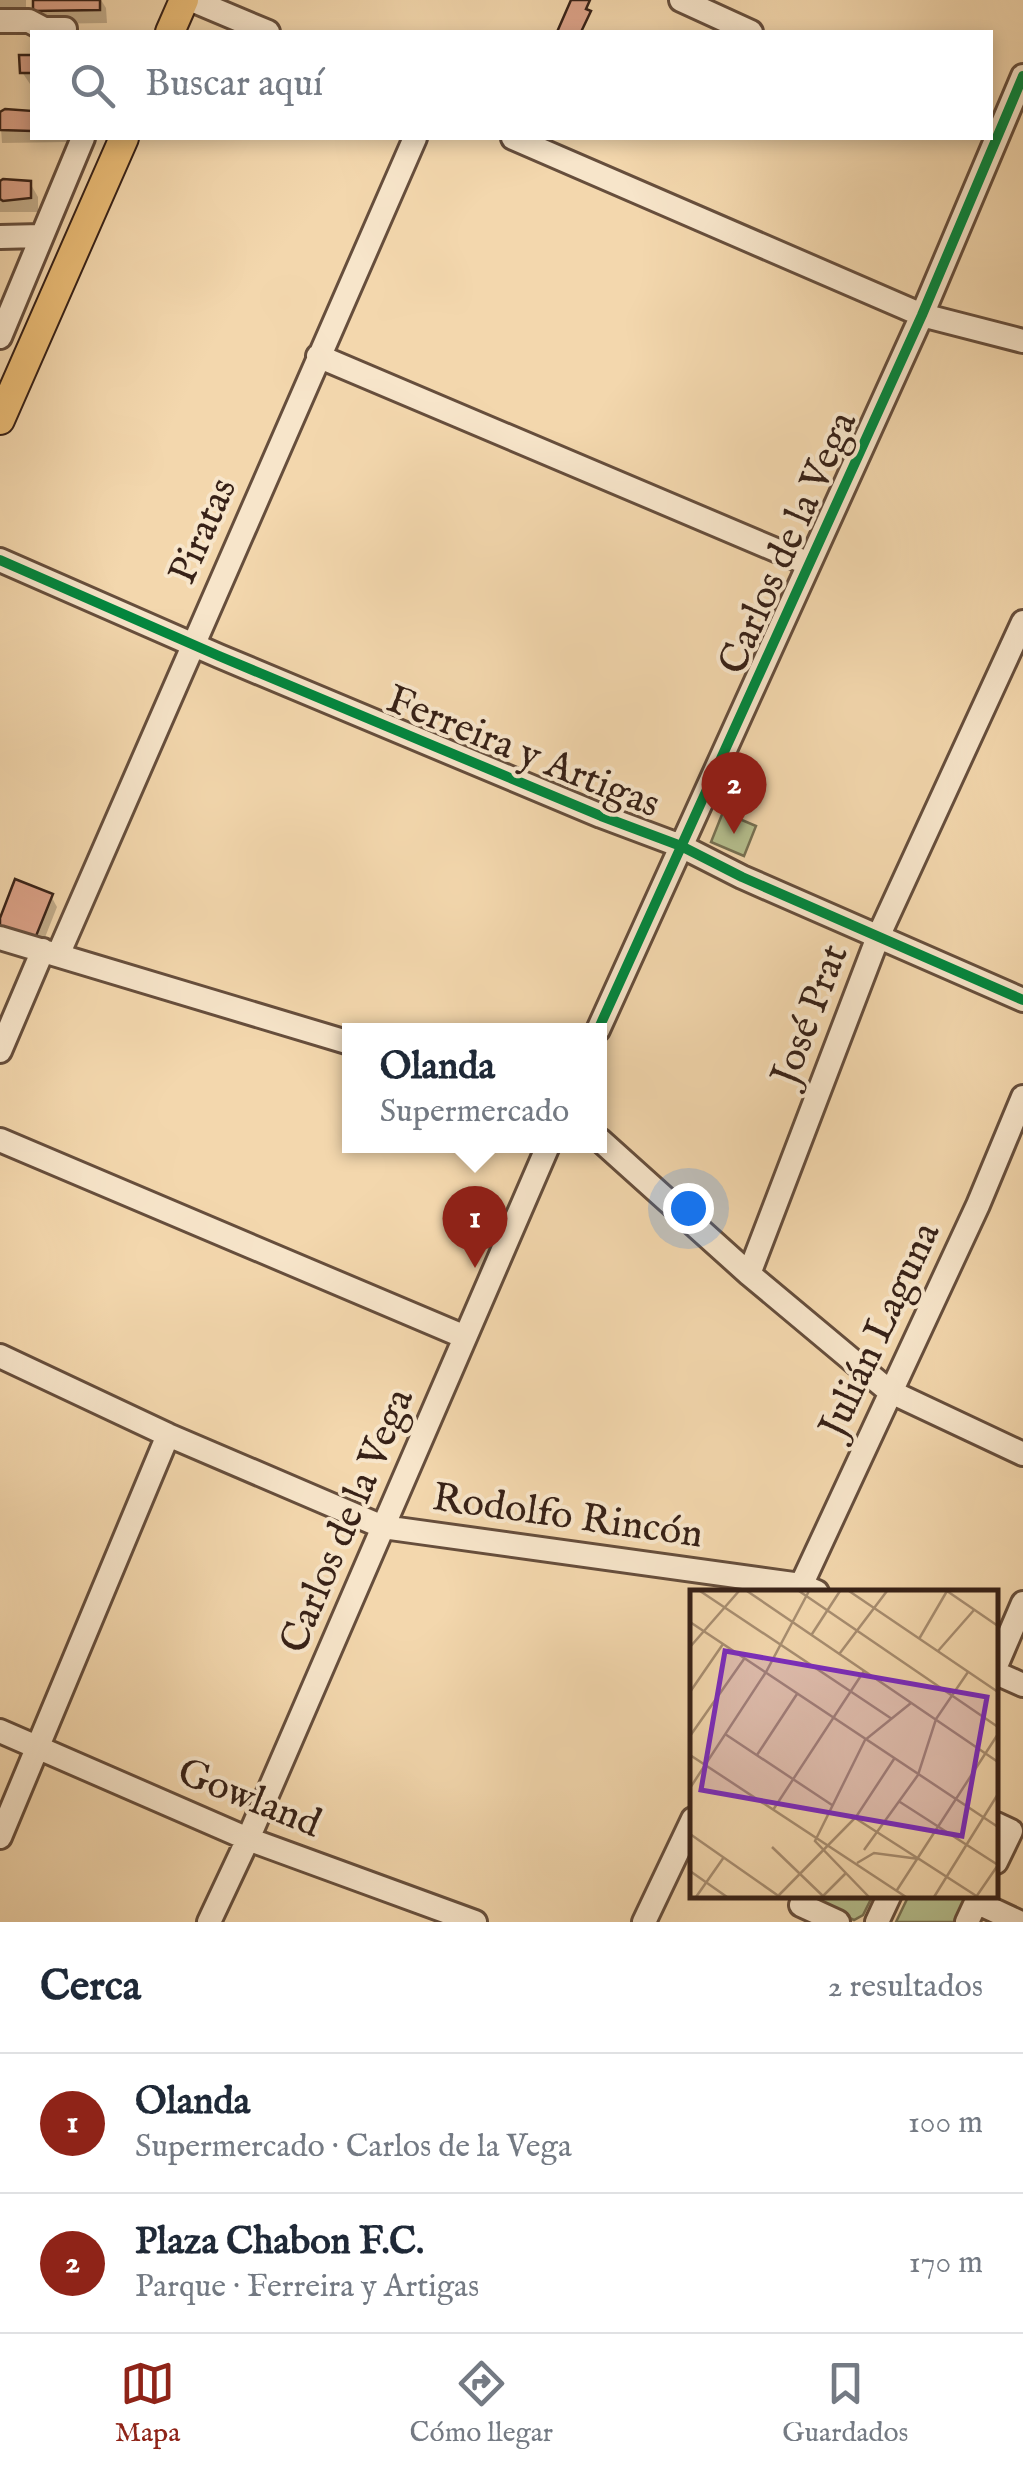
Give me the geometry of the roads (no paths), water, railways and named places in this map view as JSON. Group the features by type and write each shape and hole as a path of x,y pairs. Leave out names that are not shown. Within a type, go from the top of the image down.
{"main road":[{"path":"171,30 184,0"},
{"path":"0,420 123,140"}],"street":[{"path":"192,0 263,30"},
{"path":"681,0 747,30"},
{"path":"0,21 29,20 44,29 65,30"},
{"name":"Carlos de la Vega","path":"993,126 1023,76"},
{"path":"0,337 82,140"},
{"name":"Piratas","path":"0,1052 51,952 192,644 414,140"},
{"path":"518,140 922,315 1023,340"},
{"name":"Carlos de la Vega","path":"601,1023 922,315 984,141"},
{"path":"0,237 41,236"},
{"path":"318,356 809,564"},
{"name":"Ferreira y Artigas","path":"0,560 601,816 681,846 1023,1000"},
{"name":"José Prat","path":"750,1274 878,937 1023,622"},
{"path":"0,938 342,1041"},
{"name":"Julián Laguna","path":"806,1590 889,1391 978,1206 1023,1097"},
{"path":"0,1140 465,1338"},
{"path":"607,1146 889,1391 1023,1454"},
{"name":"Carlos de la Vega","path":"209,1922 545,1153"},
{"name":"Rodolfo Rincón","path":"0,1356 168,1435 383,1526 806,1590"},
{"path":"0,1836 168,1435"},
{"path":"998,1665 1023,1603"},
{"path":"998,1671 1023,1685"},
{"name":"Gowland","path":"0,1731 248,1838 475,1922"},
{"path":"998,1825 1011,1831 998,1858"},
{"path":"644,1922 690,1826"},
{"path":"805,1897 802,1905 838,1922"},
{"path":"877,1922 889,1897"},
{"path":"974,1906 1019,1922"}],"place":[{"name":"Plaza Chabon F.C.","path":"734,834"},
{"name":"Olanda","path":"475,1268"}]}
